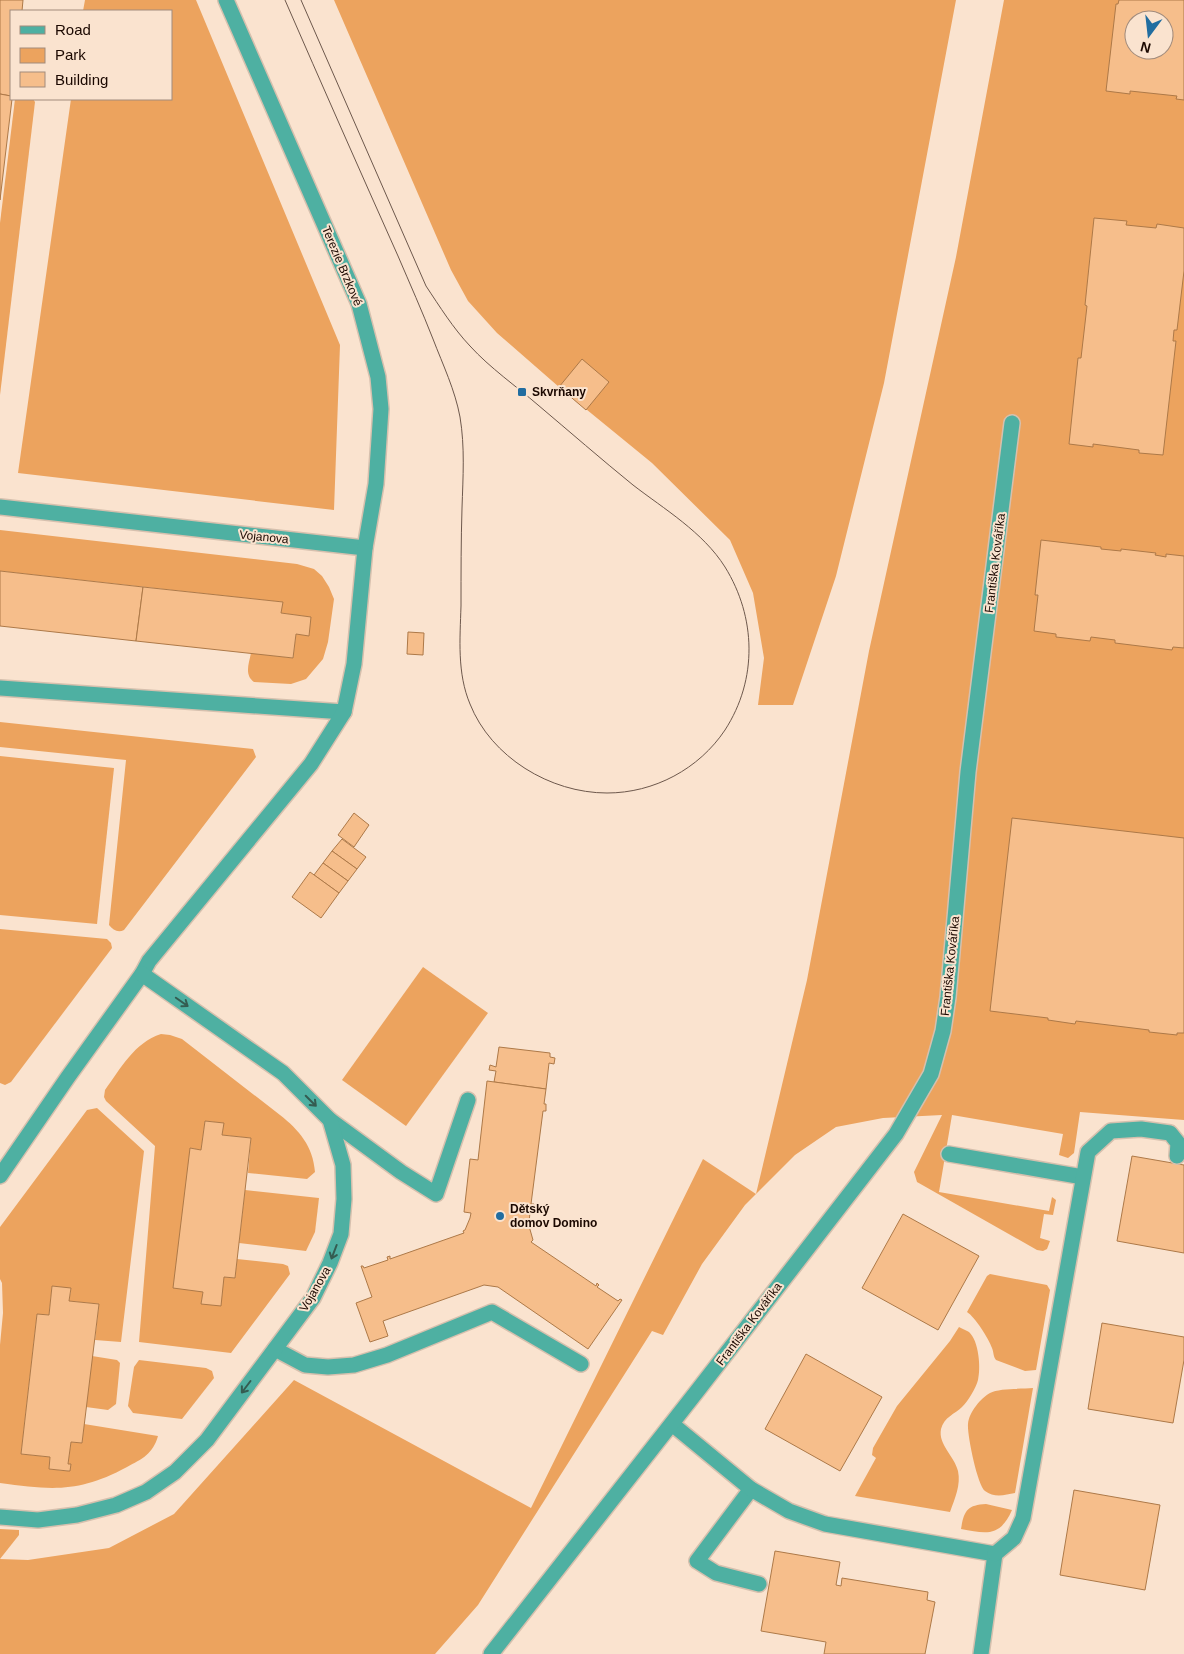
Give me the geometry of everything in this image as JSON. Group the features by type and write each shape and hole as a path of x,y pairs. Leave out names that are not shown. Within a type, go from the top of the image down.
{"street":[{"name":"Terezie Brzkové","path":"226,0 359,304 370,342 378,377 381,409 376,484 365,548"},
{"name":"Františka Kováříka","path":"490,1654 672,1424 896,1134 931,1074 943,1031 948,997 968,772 1012,423"},
{"name":"Vojanova","path":"0,507 365,548"},
{"path":"0,1176 142,974 149,961 311,764 344,712 354,664 365,548"},
{"path":"0,688 344,712"},
{"name":"Vojanova","path":"0,1518 38,1520 77,1515 116,1505 146,1492 175,1472 207,1440 313,1298 330,1263 341,1234 344,1199 343,1165 330,1120 283,1073 142,974"},
{"path":"330,1120 401,1172 436,1194 468,1100"},
{"path":"981,1654 995,1554 1014,1538 1023,1518 1088,1152 1111,1131 1140,1129 1170,1133 1178,1143 1177,1156"},
{"path":"949,1154 1083,1177"},
{"path":"275,1349 305,1365 328,1367 354,1365 387,1355 492,1312 581,1364"},
{"path":"672,1424 750,1489 789,1511 824,1524 995,1554"},
{"path":"750,1489 697,1561 716,1573 760,1584"}],"green space":[{"path":"85,0 196,0 340,345 334,510 18,473 71,100 172,100 172,10 83,10"},
{"path":"334,0 956,0 884,383 836,576 793,705 758,705 764,658 753,593 730,540 652,463 559,387 497,333 468,301 451,270"},
{"path":"1004,0 1184,0 1184,1120 1080,1112 1074,1153 1068,1158 1059,1155 1063,1134 952,1115 939,1192 1049,1211 1052,1197 1056,1200 1053,1215 1044,1214 1040,1238 1050,1241 1047,1249 1043,1251 1037,1250 917,1182 914,1172 942,1115 883,1118 836,1127 795,1155 756,1194 807,980 869,651 956,257"},
{"path":"15,100 34,100 35,102 0,395 0,223"},
{"path":"0,530 297,564 314,569 322,576 334,599 328,642 323,659 306,679 291,684 254,682 248,672 251,653 293,658 296,634 309,635 310,617 281,613 282,602 0,571"},
{"path":"0,722 253,749 256,757 124,930 118,931 109,925 126,760 0,747"},
{"path":"0,756 114,768 97,924 0,915"},
{"path":"0,929 107,939 111,943 112,948 11,1082 5,1085 0,1083"},
{"path":"423,967 488,1013 406,1126 342,1080"},
{"path":"161,1034 182,1039 287,1121 304,1139 314,1163 315,1172 307,1179 248,1173 251,1138 222,1135 223,1123 205,1121 201,1150 190,1148 203,1292 201,1304 224,1277 235,1278 237,1259 283,1264 288,1266 290,1274 231,1353 139,1342 155,1146 104,1097 105,1090 129,1057 143,1043"},
{"path":"97,1108 144,1151 121,1342 95,1340 99,1304 69,1301 71,1289 52,1286 49,1315 37,1314 21,1454 50,1457 49,1469 67,1471 71,1464 68,1464 71,1442 82,1443 84,1424 158,1436 150,1452 142,1458 127,1467 94,1481 79,1485 50,1488 0,1483 0,1345 3,1313 2,1283 0,1279 0,1227 87,1110"},
{"path":"703,1159 756,1194 745,1205 702,1264 663,1335 652,1331 478,1605 435,1654 0,1654 0,1559 28,1560 109,1548 174,1514 294,1380 531,1508"},
{"path":"245,1190 319,1198 315,1232 306,1251 239,1243"},
{"path":"990,1274 1047,1285 1050,1290 1036,1370 1025,1371 996,1360 985,1334 974,1318 967,1312 987,1276"},
{"path":"959,1327 969,1332 975,1342 979,1375 969,1398 962,1407 947,1419 941,1429 942,1440 956,1465 959,1476 957,1492 950,1512 855,1496 876,1458 872,1455 873,1448 897,1406 950,1341"},
{"path":"92,1356 117,1360 120,1363 116,1404 108,1410 86,1407"},
{"path":"139,1360 206,1368 212,1371 214,1378 182,1419 133,1413 128,1406 134,1367"},
{"path":"1033,1388 1015,1493 992,1495 985,1491 979,1479 971,1448 968,1429 969,1419 979,1402 994,1391"},
{"path":"986,1504 1012,1510 1003,1525 992,1532 961,1529 965,1513 968,1510 974,1506"},
{"path":"0,1529 19,1530 19,1535 0,1559"}],"building":[{"path":"0,0 23,0 22,10 10,10 10,96 0,94"},
{"path":"1119,0 1184,0 1184,100 1176,99 1177,96 1130,91 1130,94 1106,91 1116,4 1118,4"},
{"path":"0,94 10,96 10,100 12,100 0,200"},
{"path":"1094,218 1127,221 1126,225 1156,228 1157,224 1184,228 1184,271 1177,330 1174,330 1173,341 1176,341 1163,455 1139,453 1139,450 1093,444 1093,447 1069,444 1078,358 1081,358 1087,306 1085,305"},
{"path":"582,359 609,382 586,410 559,387"},
{"path":"1041,540 1101,547 1101,549 1156,553 1155,555 1166,557 1166,554 1184,556 1184,648 1173,647 1172,650 1115,643 1115,640 1091,637 1090,641 1056,637 1056,634 1034,631 1038,595 1035,595"},
{"path":"0,571 143,587 136,641 0,626"},
{"path":"143,587 283,602 281,613 311,617 309,636 296,634 293,658 136,641"},
{"path":"408,632 424,633 423,655 407,654"},
{"path":"354,813 369,825 354,847 338,835"},
{"path":"1012,818 1184,838 1184,1033 1177,1033 1177,1035 1149,1032 1149,1030 1076,1021 1075,1024 1048,1020 1048,1018 990,1011"},
{"path":"342,839 366,857 357,869 332,851"},
{"path":"332,851 357,869 348,881 323,863"},
{"path":"323,863 348,881 339,893 314,875"},
{"path":"310,872 339,893 321,918 292,897"},
{"path":"499,1047 550,1053 550,1057 555,1058 554,1064 549,1063 546,1089 494,1082 496,1071 489,1070 490,1065 496,1067"},
{"name":"Dětský domov Domino","path":"487,1081 546,1089 544,1104 546,1104 546,1111 543,1111 531,1204 534,1204 533,1210 530,1210 529,1226 533,1240 531,1242 596,1286 597,1283 599,1285 597,1287 618,1301 622,1300 588,1349 498,1287 484,1285 383,1321 388,1336 370,1342 356,1303 372,1297 361,1266 364,1268 388,1260 387,1257 390,1256 390,1259 464,1233 463,1231 471,1213 464,1212 470,1159 478,1160"},
{"path":"205,1121 224,1123 222,1135 251,1138 235,1278 224,1277 221,1306 201,1304 203,1292 173,1288 190,1148 201,1150"},
{"path":"1132,1156 1184,1165 1184,1253 1117,1241"},
{"path":"903,1214 979,1256 938,1330 862,1288"},
{"path":"52,1286 71,1288 69,1301 99,1304 82,1443 71,1442 68,1464 71,1464 70,1471 49,1469 50,1457 21,1454 37,1314 49,1315"},
{"path":"1102,1323 1184,1337 1184,1360 1173,1423 1088,1409"},
{"path":"806,1354 882,1397 840,1471 765,1429"},
{"path":"1074,1490 1160,1505 1145,1590 1060,1575"},
{"path":"775,1551 840,1562 836,1585 841,1586 842,1578 928,1592 927,1600 935,1602 925,1654 824,1654 826,1642 761,1631"}],"tram line":[{"path":"285,0 398,256 458,407 463,440 460,656 463,680 470,704 492,740 508,755 544,779 564,787 607,793 624,792 642,789 674,776 689,767 714,744 725,730 736,710 743,690 748,669 749,648 743,606 735,586 725,567 706,543 670,512 633,485 495,369 470,346 452,325 426,286 301,0"}],"place":[{"name":"Skvrňany","path":"522,392"},
{"name":"Dětský domov Domino","path":"500,1216"}]}
